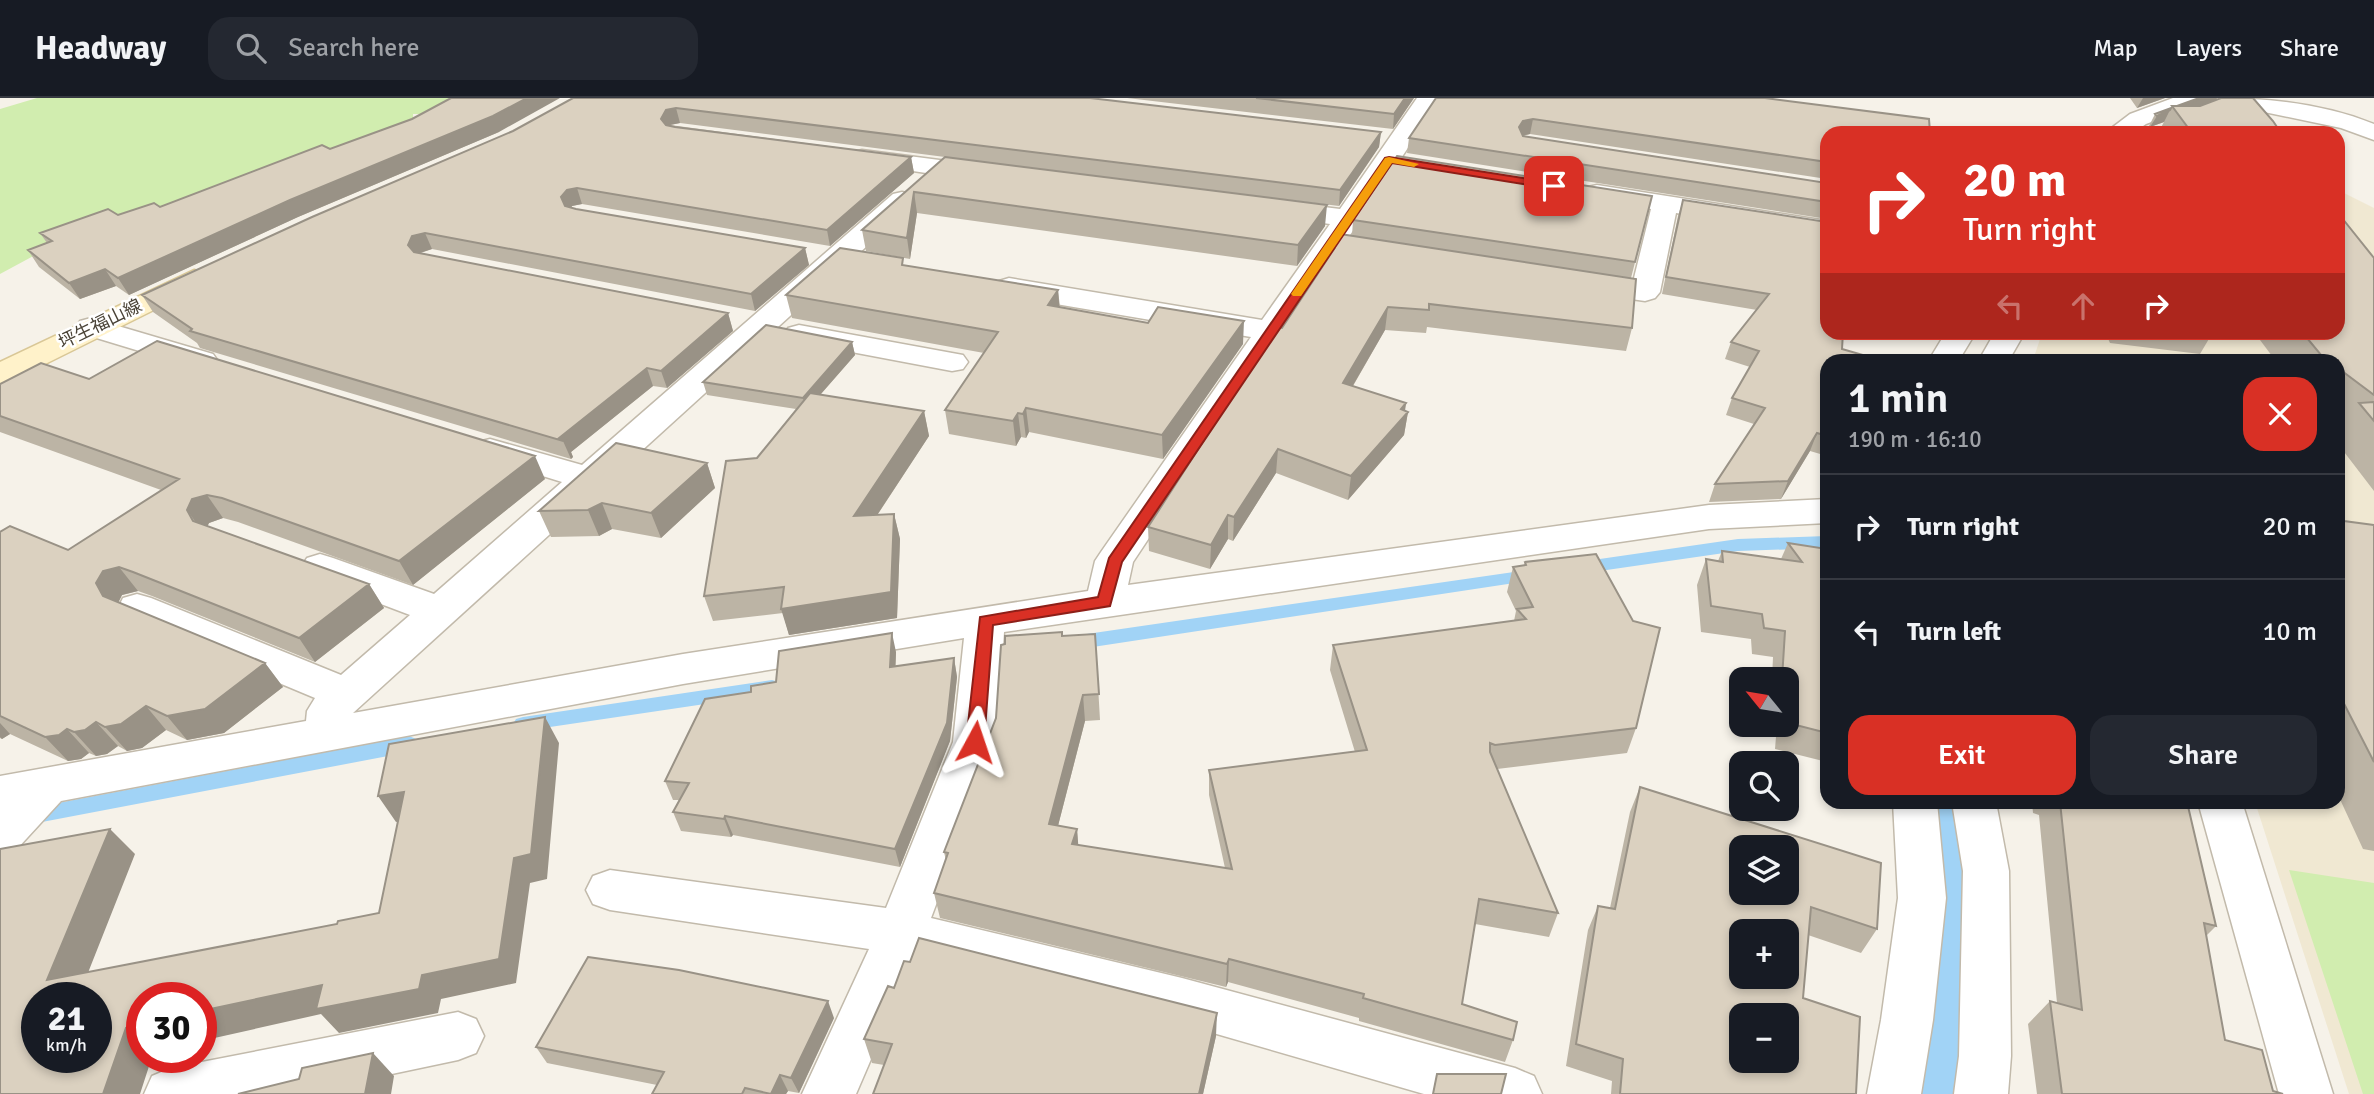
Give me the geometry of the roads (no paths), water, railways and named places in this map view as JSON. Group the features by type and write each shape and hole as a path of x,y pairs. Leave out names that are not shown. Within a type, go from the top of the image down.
{"main road":[{"name":"坪生福山線","path":"0,374 212,270"}],"street":[{"path":"1105,602 1114,561 1272,331 1345,246 1349,218 1429,98"},
{"path":"2127,126 2138,118 2194,98"},
{"path":"2179,126 2240,101 2348,122 2374,132"},
{"path":"843,155 1007,176"},
{"path":"327,735 328,710 589,479 747,324 823,257 939,168"},
{"path":"1568,188 1820,228"},
{"path":"1550,278 1645,292 1665,204"},
{"path":"1253,207 1349,218"},
{"path":"823,257 877,265"},
{"path":"986,284 1272,331"},
{"path":"747,324 952,362"},
{"path":"92,327 235,371"},
{"path":"458,439 589,479"},
{"path":"0,837 30,791 683,669 984,644 1105,602 1709,517 1820,511"},
{"path":"288,556 439,611"},
{"path":"136,608 346,694"},
{"path":"829,1094 901,932 975,742 984,644"},
{"path":"1894,1094 1907,1020 1922,898 1915,809"},
{"path":"1975,809 1986,871 1985,1056 1981,1094"},
{"path":"2222,809 2306,1094"},
{"path":"610,890 901,932 1182,1001 1515,1094"},
{"path":"171,1094 458,1036"}],"waterway":[{"path":"1579,568 1738,545 1820,542"},
{"path":"1073,643 1534,575"},
{"path":"523,724 772,687"},
{"path":"0,822 409,744"},
{"path":"1937,1094 1951,990 1954,838 1949,809"}]}
